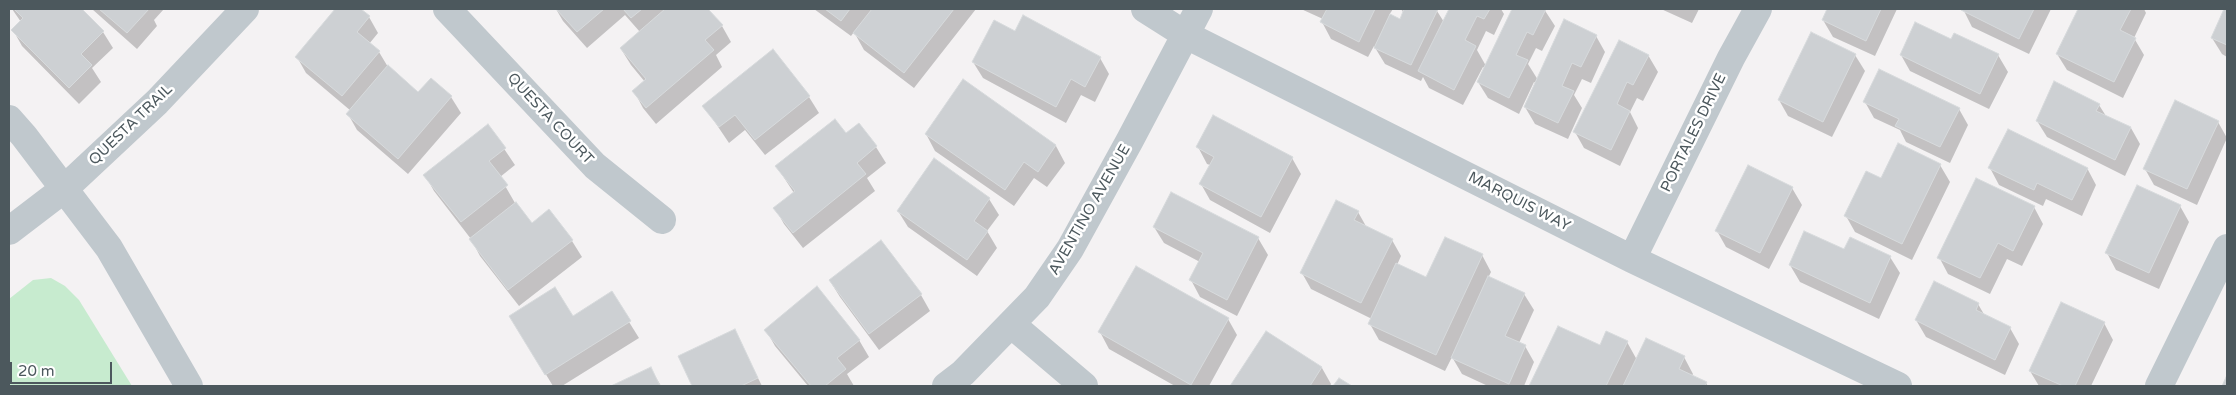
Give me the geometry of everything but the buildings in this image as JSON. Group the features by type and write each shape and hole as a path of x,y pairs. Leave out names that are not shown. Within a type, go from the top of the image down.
{"street":[{"name":"QUESTA TRAIL","path":"9,231 64,189 157,102 245,9"},
{"name":"QUESTA COURT","path":"447,9 594,166 662,220"},
{"name":"MARQUIS WAY","path":"1145,9 1186,35 1632,259 1898,386"},
{"name":"AVENTINO AVENUE","path":"946,386 963,373 1037,297 1070,249 1199,9"},
{"name":"PORTALES DRIVE","path":"1632,259 1731,58 1758,9"},
{"path":"9,119 109,248 189,386"},
{"path":"2160,386 2227,248"},
{"path":"1011,324 1084,386"}],"green space":[{"path":"51,278 65,286 79,300 132,386 9,386 9,299 33,280"}]}
